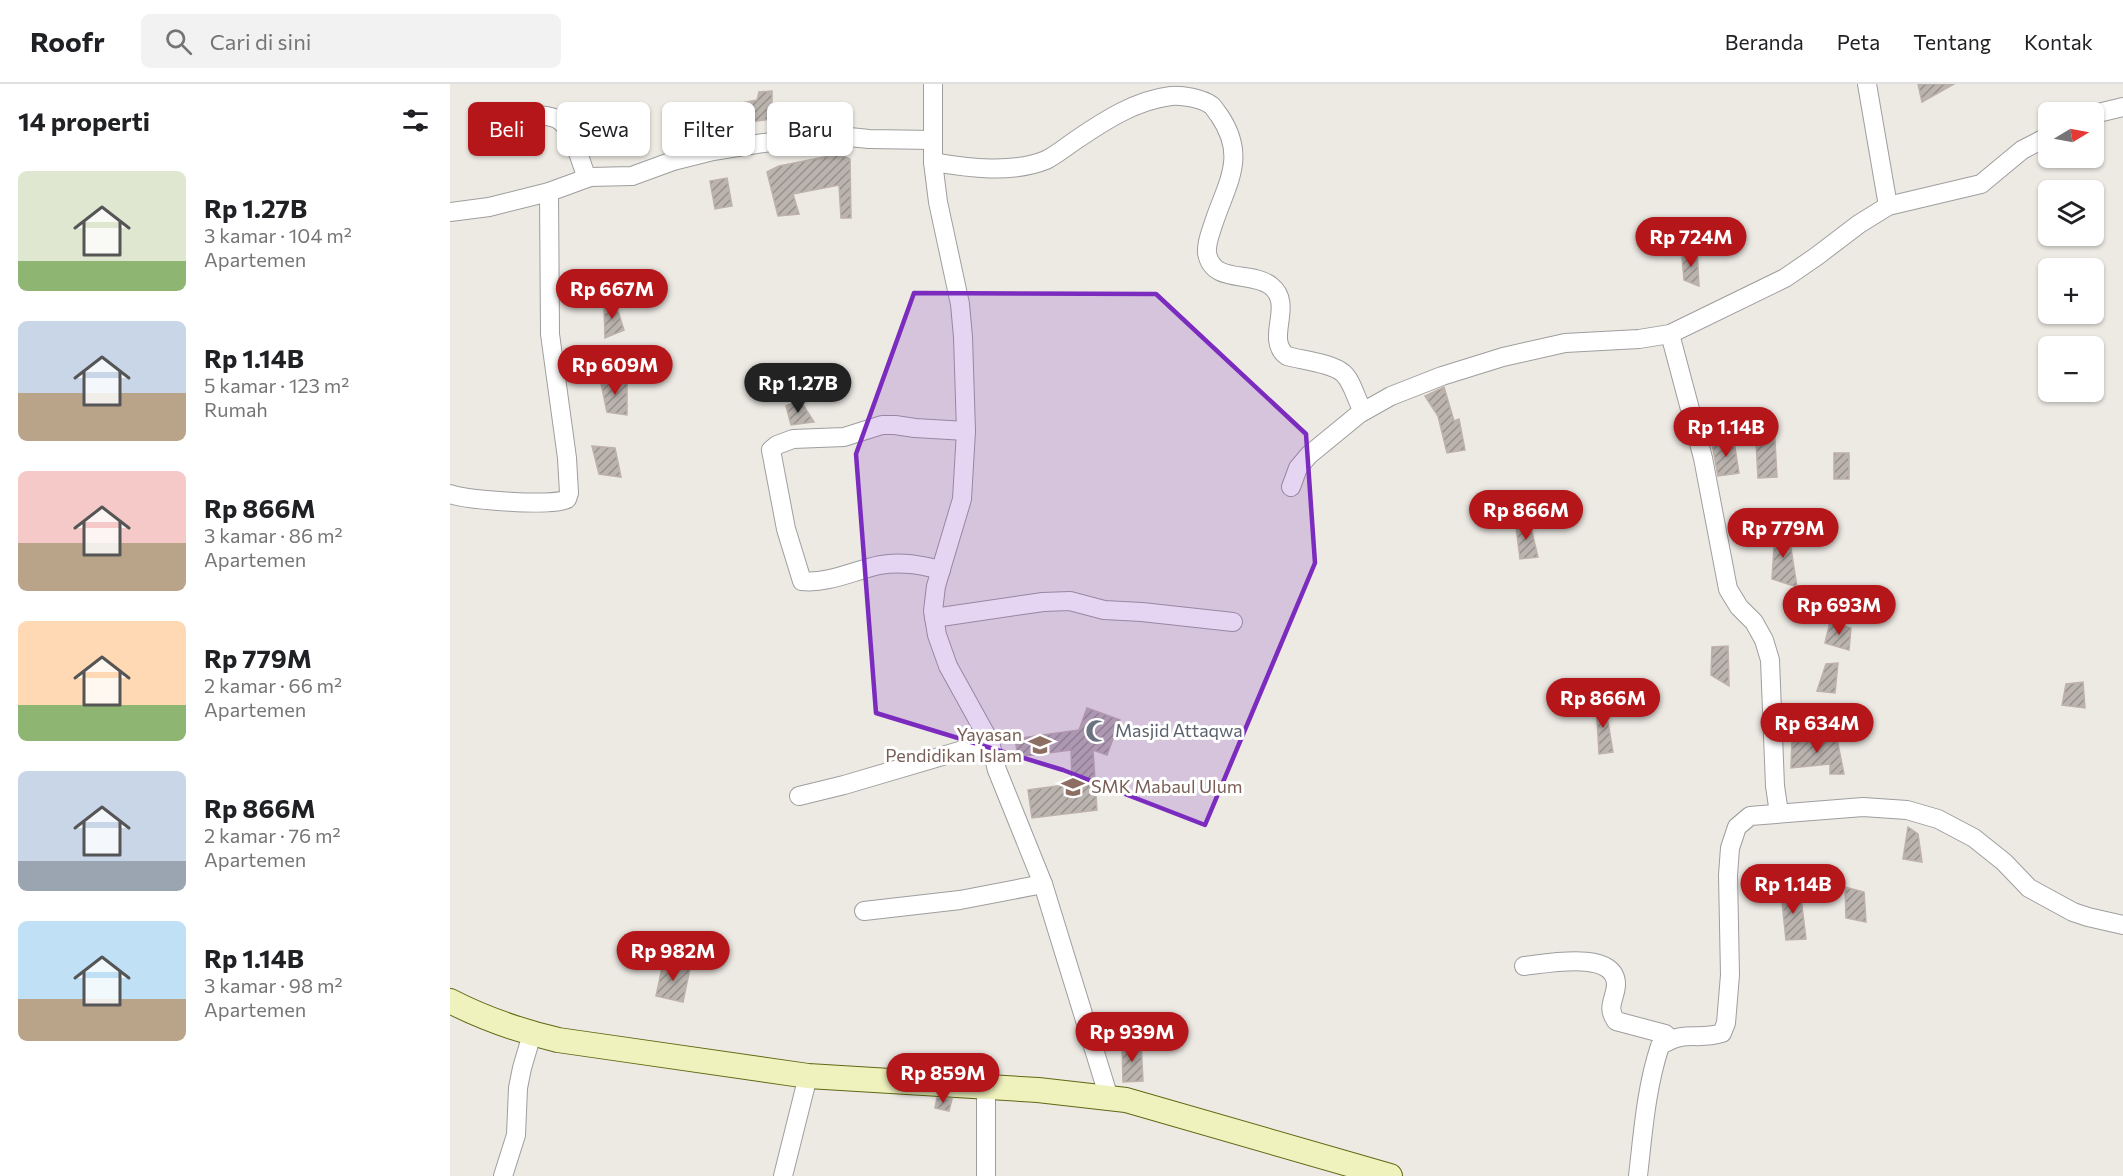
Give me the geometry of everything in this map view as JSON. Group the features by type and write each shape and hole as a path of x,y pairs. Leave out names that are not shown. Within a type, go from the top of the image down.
{"street":[{"path":"933,84 933,162 938,202 960,304 966,431 962,499 936,586 934,618 937,635 948,666 990,742 997,770 1043,884 1108,1098"},
{"path":"1867,84 1887,206"},
{"path":"933,162 973,169 1019,166 1046,160 1102,123 1155,100 1173,96 1188,97 1211,105 1228,130 1235,151 1230,181 1207,243 1210,263 1214,269 1260,280 1272,286 1279,295 1281,308 1277,343 1281,352 1287,356 1334,368 1343,373 1364,411"},
{"path":"2104,112 2123,107"},
{"path":"545,117 555,118 562,123 574,142 587,178"},
{"path":"450,212 489,207 549,192 587,178 632,176 673,161 712,151 802,137 830,135 869,139 933,140"},
{"path":"1291,487 1298,468 1309,455 1364,411 1391,396 1442,376 1503,357 1564,343 1639,339 1670,334 1785,278 1887,206 1981,184 2022,150 2038,142"},
{"path":"450,494 497,501 556,502 567,499 569,493 567,458 550,334 549,192"},
{"path":"1670,334 1703,458 1728,589 1739,607 1754,622 1764,640 1770,660 1775,786 1779,813"},
{"path":"940,570 908,563 881,565 841,576 802,581 786,529 771,450 793,439 844,436 882,425 966,431"},
{"path":"934,618 1043,602 1070,601 1104,610 1161,613 1233,622"},
{"path":"799,796 990,742"},
{"path":"1638,1176 1654,1065 1660,1046 1671,1039 1682,1036 1710,1037 1722,1034 1726,1023 1730,975 1728,885 1730,848 1737,827 1750,816 1863,807 1907,810 1938,819 1974,838 2004,862 2029,888 2073,912 2123,925"},
{"path":"864,911 960,900 1043,884"},
{"path":"1524,966 1588,961 1601,965 1609,969 1614,976 1616,985 1610,1007 1617,1021 1665,1035 1671,1039"},
{"path":"450,1001 493,1021 532,1034 581,1043 808,1076 1126,1100 1390,1176"},
{"path":"503,1176 516,1135 518,1088 532,1034"},
{"path":"783,1176 808,1076"},
{"path":"986,1088 986,1176"}],"highlighted area":[{"path":"914,293 1156,294 1306,434 1315,563 1205,825 1063,770 876,713 856,454"}],"building":[{"path":"1918,84 1954,84 1922,102"},
{"path":"772,91 772,102 767,102 767,120 755,121 755,102 746,102 757,100 759,92"},
{"path":"829,156 843,156 850,159 851,218 841,218 839,185 793,194 799,214 778,216 767,172 779,166"},
{"path":"727,178 732,206 715,209 710,181"},
{"path":"1697,250 1699,286 1684,280 1682,257"},
{"path":"615,302 624,330 605,338 604,304"},
{"path":"600,379 627,383 627,415 607,412"},
{"path":"1444,387 1454,421 1459,419 1465,450 1447,453 1438,416 1425,396"},
{"path":"800,400 814,422 791,425 786,406"},
{"path":"1774,423 1777,477 1758,478 1755,424"},
{"path":"1734,441 1739,473 1718,476 1712,444"},
{"path":"592,446 615,448 621,477 599,474"},
{"path":"1834,453 1849,453 1849,479 1834,479"},
{"path":"1515,519 1530,524 1538,557 1520,559"},
{"path":"1788,529 1797,587 1772,579 1775,531"},
{"path":"1830,622 1851,628 1849,650 1825,643"},
{"path":"1728,646 1729,686 1711,675 1712,647"},
{"path":"1838,663 1835,693 1817,691 1826,664"},
{"path":"2083,682 2085,708 2062,705 2066,684"},
{"path":"1604,699 1613,752 1599,754 1596,700"},
{"path":"1087,708 1120,720 1107,755 1093,750 1097,810 1032,818 1028,790 1072,784 1071,750 1018,757 1015,739 1079,730"},
{"path":"1830,734 1836,734 1844,774 1830,774 1830,764 1791,768 1792,741 1820,738 1830,743"},
{"path":"1908,827 1918,834 1922,862 1903,859"},
{"path":"1845,887 1864,892 1866,922 1846,918"},
{"path":"1800,890 1806,939 1786,940 1781,892"},
{"path":"663,963 690,968 683,1002 656,996"},
{"path":"1141,1043 1143,1081 1123,1082 1122,1044"},
{"path":"937,1098 952,1099 949,1111 935,1108"}],"place":[{"name":"Masjid Attaqwa","path":"1097,731"},
{"name":"Yayasan Pendidikan Islam","path":"1040,745"},
{"name":"SMK Mabaul Ulum","path":"1073,787"}]}
